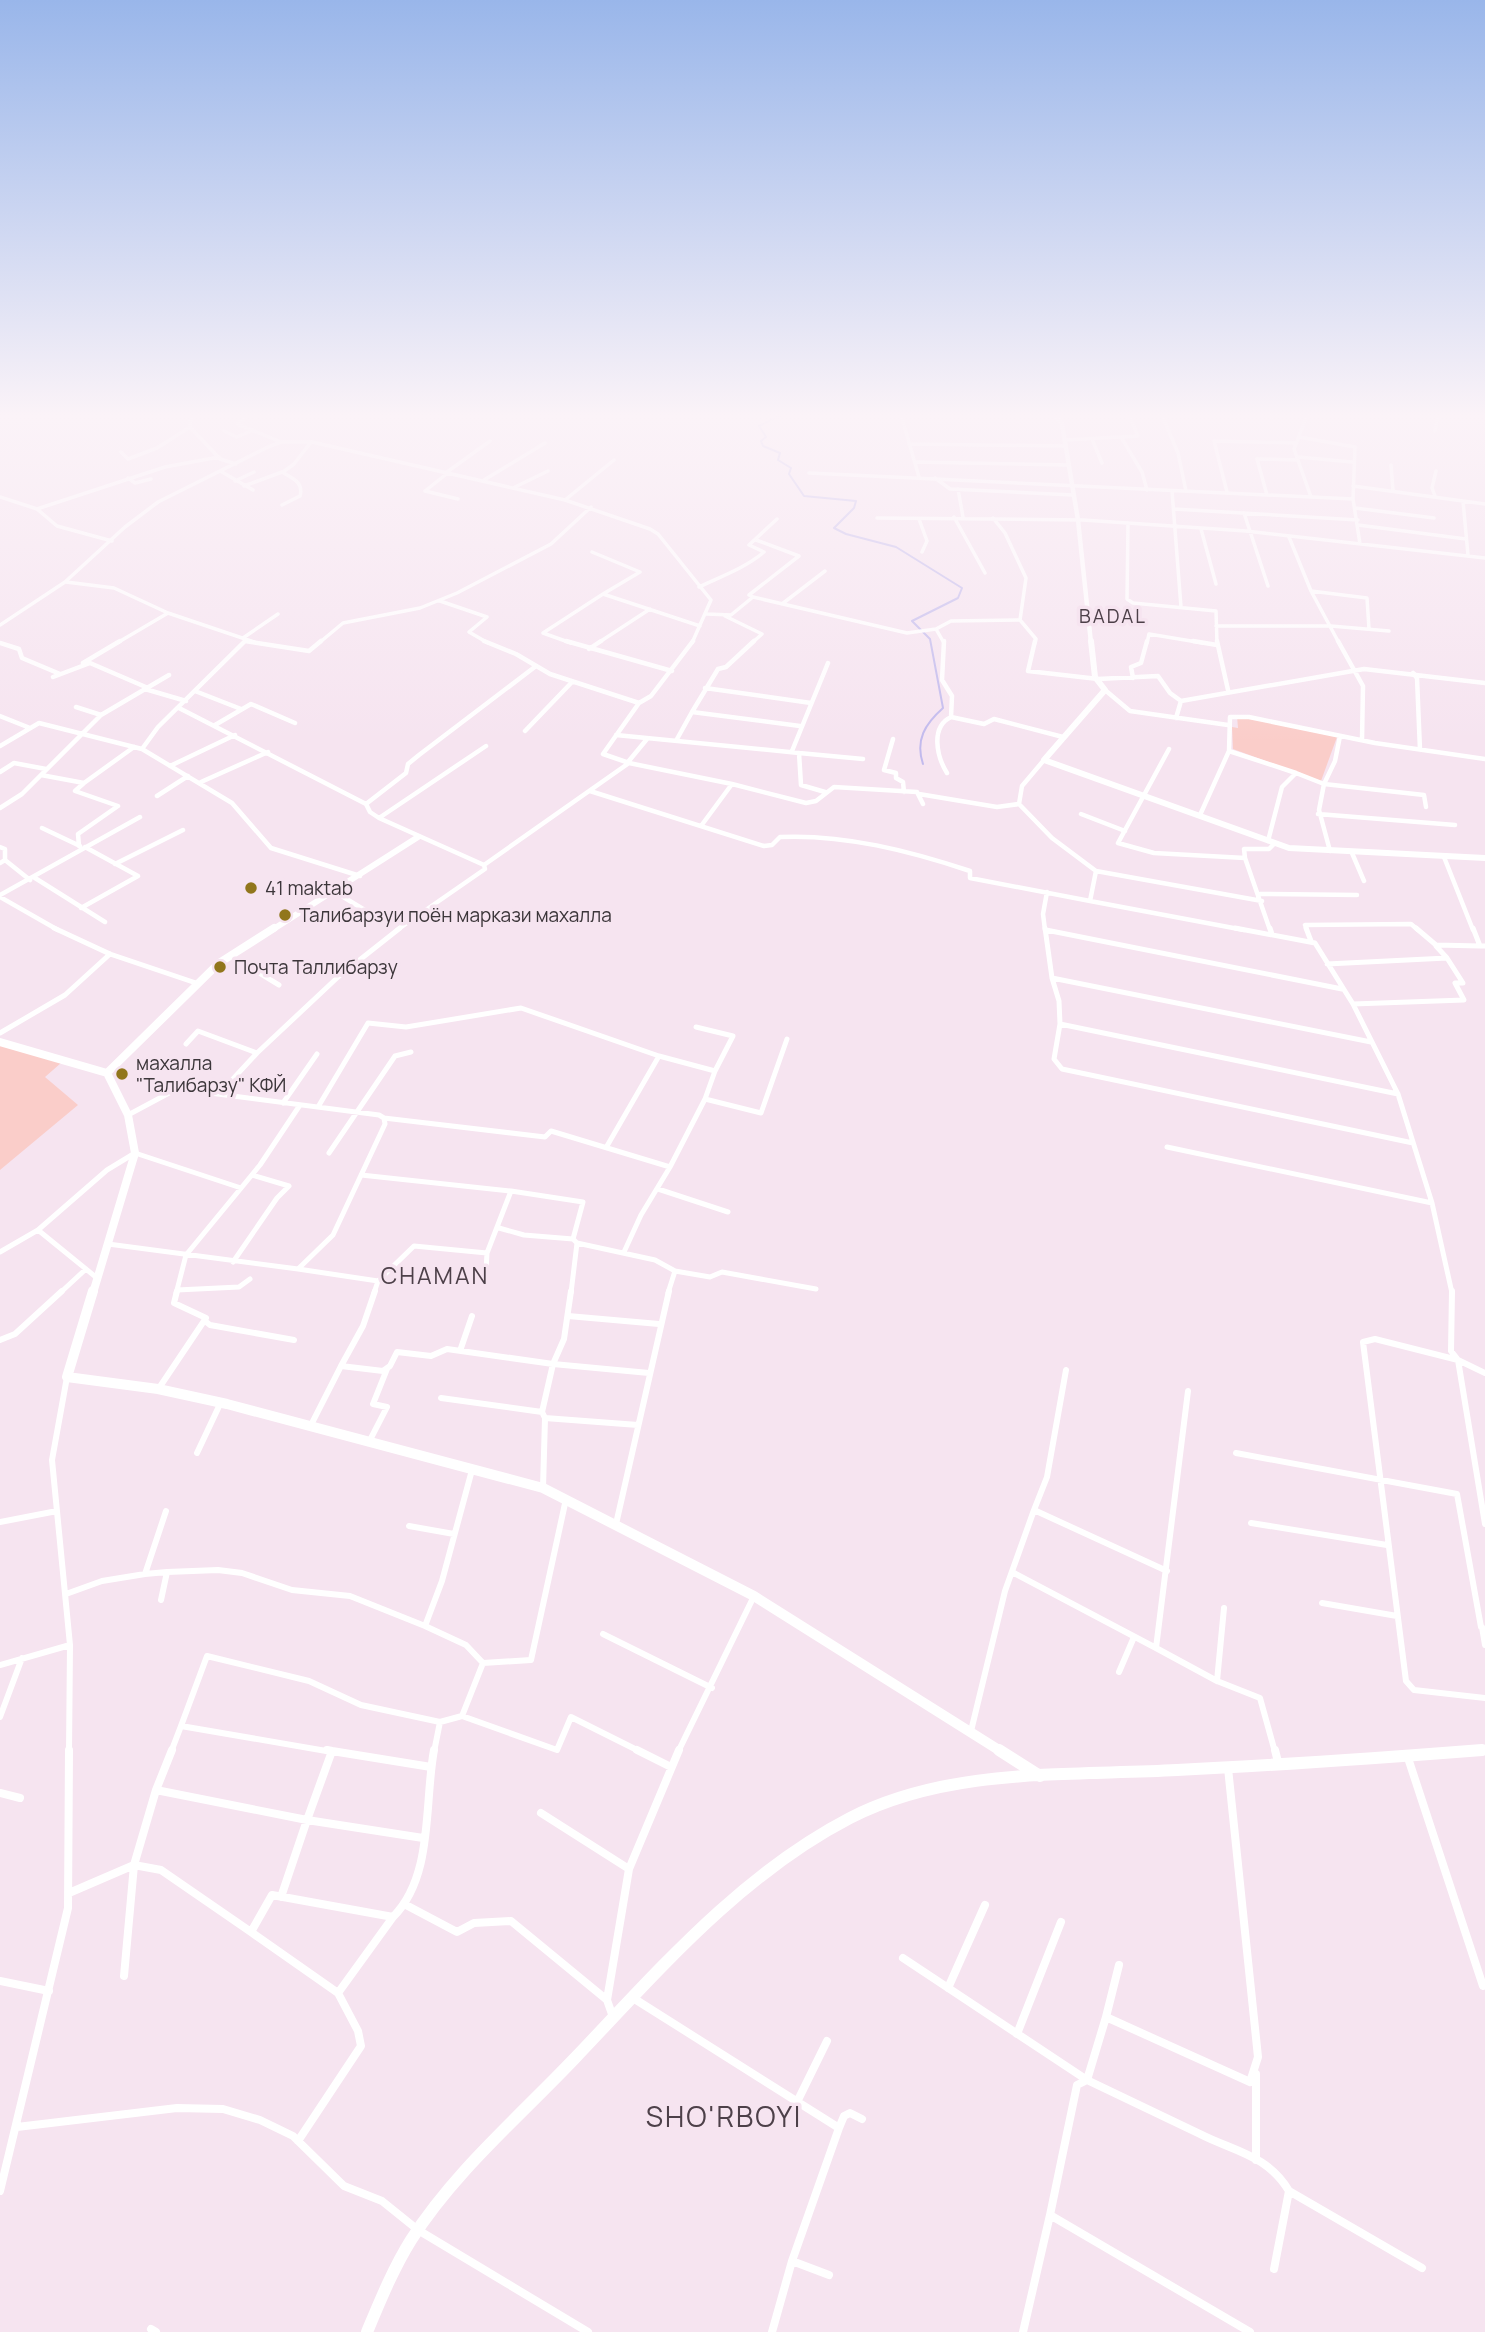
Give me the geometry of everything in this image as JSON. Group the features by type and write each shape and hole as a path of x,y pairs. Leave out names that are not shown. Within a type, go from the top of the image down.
{"street":[{"path":"54,524 112,541"},
{"path":"0,625 65,582 132,524"},
{"path":"65,582 114,588 168,613 244,639 309,650 343,623 440,601 551,544 573,524"},
{"path":"633,524 658,534 668,550 711,600 707,614 672,671 652,696 639,703 603,754 629,763 732,784 806,803 816,801 834,787 904,792 997,807 1019,804"},
{"path":"699,587 750,564 764,552 750,546 772,524"},
{"path":"921,524 927,541 922,552"},
{"path":"958,524 985,573"},
{"path":"998,524 1027,578 1020,620 1036,639 1028,671 1098,679 1160,676 1170,692 1181,701"},
{"path":"1078,524 1095,677 1125,709 1228,725"},
{"path":"1128,524 1127,598 1133,603 1215,611 1217,645 1228,690"},
{"path":"1138,524 1250,532 1485,558"},
{"path":"1175,524 1181,607"},
{"path":"1247,524 1268,586"},
{"path":"1397,524 1398,530"},
{"path":"1465,524 1468,555"},
{"path":"1360,544 1358,525 1466,539"},
{"path":"1201,529 1216,584"},
{"path":"1289,537 1311,591 1363,685 1362,740"},
{"path":"757,540 799,556 749,595 753,597 907,633 936,629 951,621 1020,620"},
{"path":"592,552 640,572 543,633 589,649 672,671"},
{"path":"782,604 825,571"},
{"path":"1311,591 1367,597 1369,629"},
{"path":"603,594 700,626"},
{"path":"725,616 734,613 753,597"},
{"path":"440,601 487,617 469,634 572,682 639,703"},
{"path":"589,649 650,609"},
{"path":"53,677 83,663 168,613"},
{"path":"142,749 158,727 244,639 278,614"},
{"path":"677,739 718,669 726,667 762,634 725,616 707,614"},
{"path":"1216,626 1331,626 1390,632"},
{"path":"936,629 944,640 943,685 952,696 951,717"},
{"path":"1133,678 1132,665 1141,663 1149,634 1217,645"},
{"path":"0,643 19,649 22,658 60,674"},
{"path":"83,663 96,665 147,689 186,701"},
{"path":"792,751 828,663"},
{"path":"366,804 406,773 408,764 419,755 536,666"},
{"path":"1181,701 1228,690 1354,670 1413,673 1485,683"},
{"path":"1413,673 1417,678 1420,750"},
{"path":"0,808 22,794 101,715 169,675"},
{"path":"525,731 572,682"},
{"path":"705,688 811,702"},
{"path":"1105,690 1021,786 1018,793 1019,804 1052,838 1096,871 1262,901"},
{"path":"195,691 241,709"},
{"path":"1176,718 1181,701"},
{"path":"215,725 251,705 295,723"},
{"path":"76,708 101,715"},
{"path":"179,708 366,804 370,812 379,818 484,865"},
{"path":"692,712 800,726"},
{"path":"0,716 30,728"},
{"path":"1200,815 1229,751 1230,717 1238,716 1362,740 1485,759"},
{"path":"947,773 940,762 937,741 945,720 951,717 984,724 994,719 1063,737"},
{"path":"0,746 39,723 142,749 232,803 271,848 360,876"},
{"path":"170,766 235,735"},
{"path":"616,736 677,739 863,759"},
{"path":"1330,851 1318,814 1317,801 1335,761 1340,736"},
{"path":"219,1094 303,1005 350,964 396,928 485,869 484,865 629,763 647,739"},
{"path":"893,739 884,770 896,773 897,778 903,782 904,792"},
{"path":"379,818 486,746"},
{"path":"82,847 78,834 118,806 75,791 134,747"},
{"path":"1169,749 1118,843 1140,850 1173,855 1245,858"},
{"path":"1229,751 1324,784 1424,795 1426,807"},
{"path":"201,782 268,752"},
{"path":"799,753 801,785 825,792"},
{"path":"1044,760 1271,842 1352,853 1485,858"},
{"path":"0,772 15,764 46,769"},
{"path":"1272,934 1244,849 1269,849 1282,787 1296,773"},
{"path":"41,775 84,783"},
{"path":"157,796 188,776"},
{"path":"701,826 732,784"},
{"path":"590,791 764,846 772,845 779,837 794,836 910,851 970,871 970,878 1311,941"},
{"path":"919,794 923,804"},
{"path":"1082,814 1125,831"},
{"path":"1318,814 1455,825"},
{"path":"140,817 82,847 33,879 0,896 40,922 110,954 196,983"},
{"path":"42,828 138,876 81,908"},
{"path":"115,864 183,830"},
{"path":"107,1073 196,983 230,957 418,837"},
{"path":"0,847 5,849 3,861 79,904 81,908 105,922"},
{"path":"1352,853 1364,881"},
{"path":"1436,946 1483,946 1444,857"},
{"path":"1090,901 1096,871"},
{"path":"335,892 373,915"},
{"path":"1047,892 1043,914 1052,978 1059,1001 1054,1059 1062,1069 1413,1143"},
{"path":"1260,894 1357,895"},
{"path":"1353,1004 1464,1000 1455,983 1463,983 1447,958 1411,924 1305,925 1311,941 1353,1004 1398,1094 1432,1203 1452,1290 1451,1351 1458,1360 1485,1524"},
{"path":"1046,930 1343,989"},
{"path":"0,1033 65,995 110,954"},
{"path":"230,957 279,985"},
{"path":"1327,964 1447,958"},
{"path":"1052,978 1372,1043"},
{"path":"318,1107 368,1023 406,1027 521,1008 659,1056 715,1071"},
{"path":"1059,1024 1398,1094"},
{"path":"624,1252 641,1215 706,1102 715,1071 733,1036 696,1027"},
{"path":"186,1044 198,1031 257,1053"},
{"path":"705,1099 761,1113 787,1039"},
{"path":"0,1042 107,1073 128,1115 135,1153 66,1377 52,1460 70,1644 69,1893 18,2127 3,2167 0,2191"},
{"path":"329,1153 395,1056 411,1052"},
{"path":"283,1103 317,1054"},
{"path":"607,1146 659,1056"},
{"path":"128,1115 179,1090 545,1137 551,1131 670,1167"},
{"path":"295,1340 210,1325 205,1321 206,1318 190,1308 174,1303 186,1255 252,1175 300,1105"},
{"path":"298,1269 329,1241 385,1124 384,1118"},
{"path":"1167,1147 1432,1203"},
{"path":"0,1252 38,1230 107,1170 135,1153 241,1188"},
{"path":"233,1262 276,1198 283,1195 289,1186 252,1175"},
{"path":"361,1175 510,1191 583,1202 575,1241 568,1316 553,1364 543,1415 543,1488"},
{"path":"658,1189 728,1212"},
{"path":"486,1271 488,1253 510,1191"},
{"path":"499,1228 524,1235 575,1241 624,1252 655,1260 676,1271 709,1277 722,1272 816,1289"},
{"path":"38,1230 97,1278"},
{"path":"108,1244 378,1281"},
{"path":"309,1428 363,1326 378,1281 414,1246 452,1252 488,1253"},
{"path":"0,1340 15,1334 86,1269"},
{"path":"616,1524 659,1324 676,1271"},
{"path":"177,1290 239,1287 250,1279"},
{"path":"460,1351 472,1316"},
{"path":"568,1316 659,1324"},
{"path":"158,1389 205,1321"},
{"path":"1485,1373 1458,1360 1375,1339 1363,1342 1378,1479 1409,1688 1485,1698"},
{"path":"368,1443 387,1407 373,1404 397,1352 431,1356 447,1349 553,1364 649,1373"},
{"path":"341,1366 377,1372 387,1369"},
{"path":"971,1731 987,1658 1012,1572 1047,1477 1066,1370"},
{"path":"66,1377 158,1389 221,1402 309,1428 543,1488 754,1596 1040,1776"},
{"path":"1156,1648 1188,1391"},
{"path":"441,1398 543,1415 638,1424"},
{"path":"197,1453 221,1402"},
{"path":"1236,1453 1452,1491 1459,1497 1485,1646"},
{"path":"425,1626 442,1581 472,1471"},
{"path":"483,1663 531,1660 566,1499"},
{"path":"1034,1510 1167,1571"},
{"path":"0,1522 57,1511"},
{"path":"145,1574 166,1511"},
{"path":"1251,1523 1387,1545"},
{"path":"409,1526 454,1534"},
{"path":"66,1594 102,1581 145,1574 218,1570 242,1573 292,1590 350,1596 425,1626 466,1645 480,1656 483,1663 482,1672 462,1716"},
{"path":"160,1600 167,1572"},
{"path":"1012,1572 1217,1681 1260,1698 1279,1765"},
{"path":"613,2018 607,2000 629,1869 671,1766 712,1688 754,1596"},
{"path":"1322,1603 1397,1616"},
{"path":"1217,1681 1224,1608"},
{"path":"603,1633 712,1688"},
{"path":"1119,1672 1134,1637"},
{"path":"0,1665 70,1644"},
{"path":"124,1976 134,1865 156,1790 207,1656 309,1681 361,1705 440,1723 462,1716 557,1750 571,1717 671,1766"},
{"path":"0,1717 22,1658"},
{"path":"338,1993 393,1917 406,1905 420,1864 431,1767 440,1723"},
{"path":"181,1726 431,1767"},
{"path":"366,2332 418,2230 452,2188 613,2018 731,1899 811,1842 882,1802 928,1786 1040,1776 1228,1768 1485,1750"},
{"path":"281,1897 332,1751"},
{"path":"1407,1755 1483,1986"},
{"path":"1228,1768 1258,2057 1256,2160"},
{"path":"156,1790 307,1820 423,1838"},
{"path":"0,1793 20,1798"},
{"path":"541,1813 629,1869"},
{"path":"69,1893 134,1865 161,1870 338,1993 358,2031 361,2046 298,2141"},
{"path":"251,1932 269,1896 393,1917"},
{"path":"406,1905 457,1932 474,1923 510,1921 607,2000"},
{"path":"948,1988 985,1905"},
{"path":"1017,2034 1061,1922"},
{"path":"903,1958 1087,2080 1207,2138 1217,2138 1285,2180 1289,2191 1274,2269"},
{"path":"1023,2332 1077,2085 1087,2080 1119,1965"},
{"path":"0,1981 49,1991"},
{"path":"633,1998 839,2128"},
{"path":"1106,2017 1242,2080 1250,2082 1256,2071"},
{"path":"798,2100 827,2041"},
{"path":"18,2127 177,2108 223,2109 260,2120 298,2141 344,2186 382,2201 418,2230 585,2331"},
{"path":"772,2332 792,2261 844,2116 850,2113 862,2119"},
{"path":"1289,2191 1422,2268"},
{"path":"1049,2215 1250,2332"},
{"path":"792,2261 829,2275"}],"shaded area":[{"path":"1237,716 1337,737 1321,781 1233,749 1232,727 1238,728"},
{"path":"0,1045 61,1063 45,1077 78,1105 0,1170"}],"waterway":[{"path":"838,524 834,528 846,534 896,547 962,588 958,598 912,621 930,639 943,708 923,733 920,747 923,764"}],"place":[{"name":"41 maktab","path":"251,888"},
{"name":"Талибарзуи поён маркази махалла","path":"285,915"},
{"name":"Почта Таллибарзу","path":"220,967"},
{"name":"махалла \"Талибарзу\" КФЙ","path":"122,1074"}],"district":[{"name":"BADAL","path":"1113,616"},
{"name":"CHAMAN","path":"435,1276"},
{"name":"SHO'RBOYI","path":"724,2117"}]}
